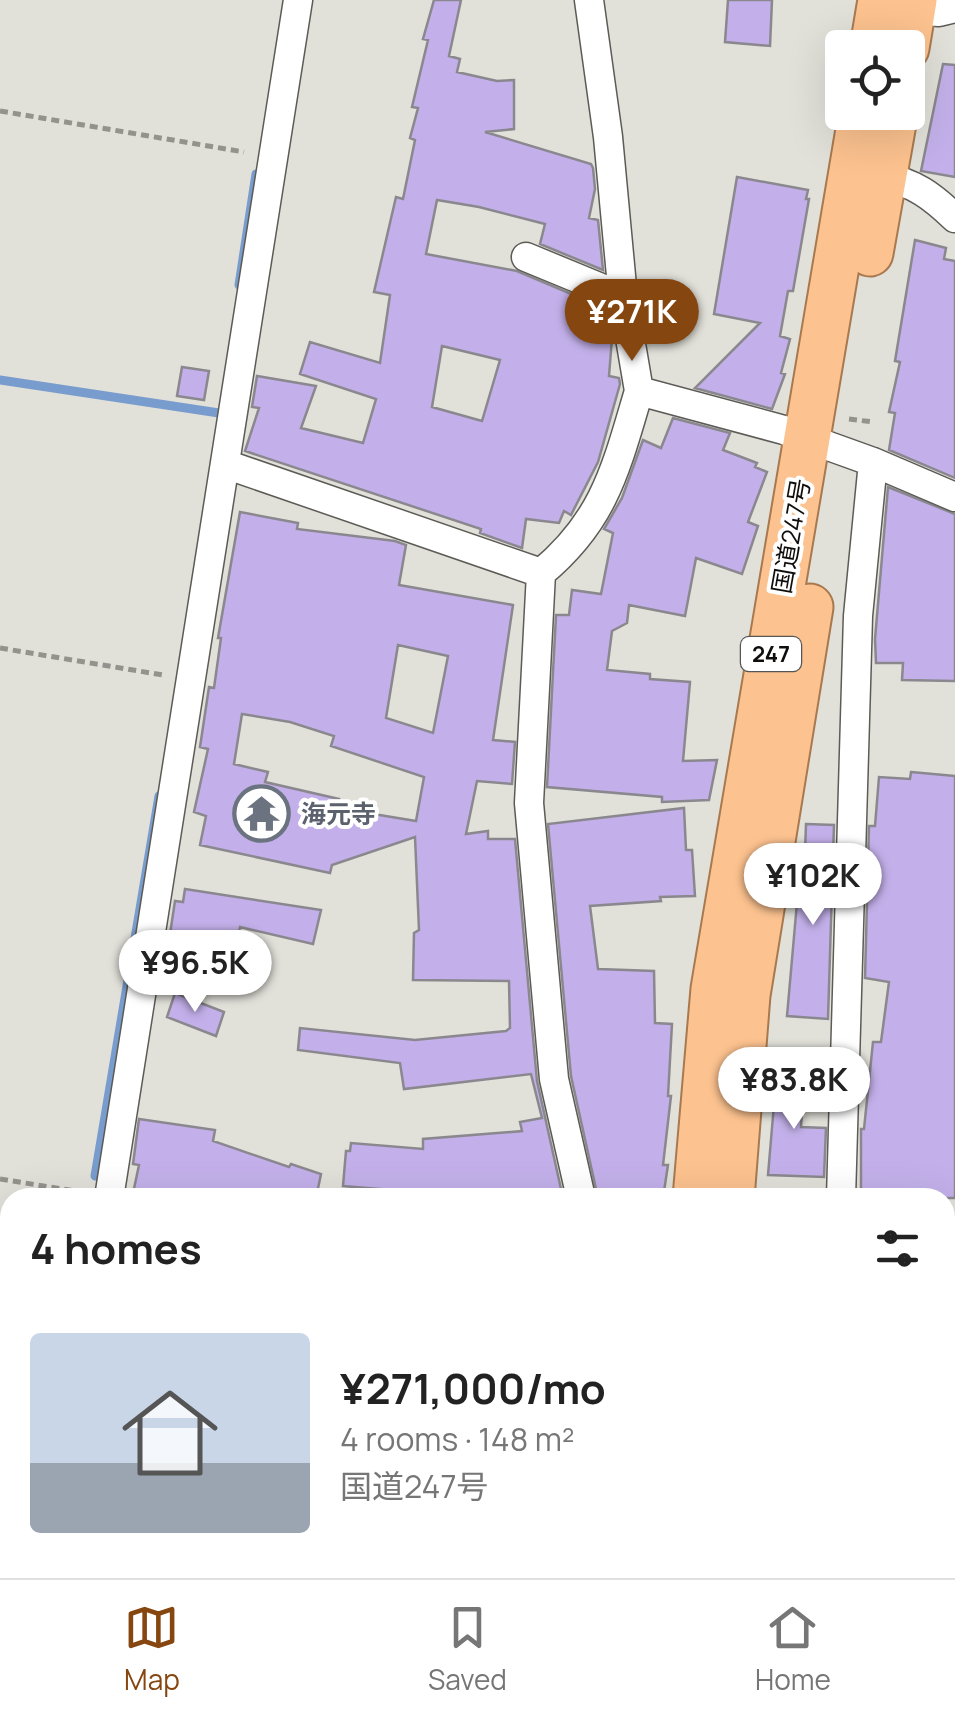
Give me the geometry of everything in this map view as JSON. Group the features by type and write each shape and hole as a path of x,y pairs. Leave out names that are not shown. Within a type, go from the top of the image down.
{"highway":[{"path":"894,30 914,13"},
{"name":"国道247号","path":"697,1188 714,989 839,450 861,130"},
{"name":"国道247号","path":"732,1188 747,995 891,130"}],"street":[{"path":"110,1188 298,0"},
{"path":"580,1188 554,1079 528,803 541,573 569,550 592,522 616,466 639,392 623,297 608,137 589,0"},
{"path":"883,177 905,180 933,196 955,218"},
{"path":"526,257 623,297"},
{"path":"639,392 839,450 955,498"},
{"path":"839,450 858,616 841,1188"},
{"path":"225,464 541,573"}],"path":[{"path":"0,110 273,156"},
{"path":"0,648 191,680"},
{"path":"0,1179 54,1188"}],"building":[{"path":"434,0 461,0 449,56 460,59 457,72 497,81 514,80 514,129 485,132 591,164 593,168 595,189 589,218 598,220 603,270 540,244 545,224 437,200 426,254 517,271 595,304 593,311 608,312 612,338 609,376 619,378 620,384 598,462 571,515 564,511 559,523 526,519 522,548 480,533 481,529 245,451 259,408 252,407 257,376 316,386 301,428 363,443 376,399 300,374 310,342 380,363 390,295 374,292 396,197 403,199 415,140 410,138 418,108 412,107 428,40 423,39","holes":["442,346 500,360 482,421 432,407"]},
{"path":"728,0 772,0 770,46 725,42"},
{"path":"943,64 955,65 955,177 921,171"},
{"path":"737,177 808,190 793,291 788,291 780,336 790,339 781,373 785,374 772,409 695,388 760,323 714,314"},
{"path":"915,240 946,248 944,259 955,261 955,478 889,450 895,413 889,412 900,362 895,361"},
{"path":"182,367 209,371 204,400 177,396"},
{"path":"673,418 730,433 723,450 757,463 755,467 767,472 748,522 758,526 742,574 696,558 685,616 629,605 627,623 612,631 607,670 690,682 683,761 717,760 709,800 662,802 662,797 547,787 556,615 569,615 572,590 601,594 613,533 604,529 622,498 643,440 661,448"},
{"path":"888,487 955,514 955,681 902,680 903,663 876,663"},
{"path":"240,512 298,523 297,529 395,541 406,545 399,585 513,605 493,740 515,742 512,784 477,781 466,834 488,831 488,839 515,839 537,1081 561,1188 343,1186 346,1151 350,1151 351,1143 423,1149 423,1139 522,1131 520,1122 542,1118 531,1074 404,1089 400,1063 298,1050 300,1028 415,1040 506,1031 510,1028 509,981 413,980 414,933 419,930 415,837 332,865 330,873 200,845 206,816 194,812 208,749 200,747","holes":["398,645 448,656 433,733 386,718","242,714 290,722 334,736 331,746 424,777 416,821 337,808 339,799 265,782 268,772 234,764"]},
{"path":"911,772 955,776 955,1188 861,1188 861,1129 873,1042 881,1042 889,982 865,978 869,826 875,826 879,777 910,779"},
{"path":"684,808 686,850 692,850 695,896 590,906 598,969 654,971 655,1023 672,1024 665,1188 596,1188 571,1076 548,824"},
{"path":"806,824 834,825 828,1019 787,1016 799,880 804,880"},
{"path":"185,889 321,910 313,944 240,927 235,950 224,948 219,966 174,958 178,935 170,934 175,901 183,902"},
{"path":"175,993 224,1012 216,1036 167,1017"},
{"path":"777,1069 805,1071 801,1127 826,1128 824,1177 768,1175"},
{"path":"139,1119 215,1130 213,1141 321,1174 318,1188 134,1188 139,1165 133,1164"}],"waterway":[{"path":"239,285 256,174"},
{"path":"0,380 219,413"},
{"path":"95,1176 159,796"}],"place":[{"name":"海元寺","path":"262,814"}]}
